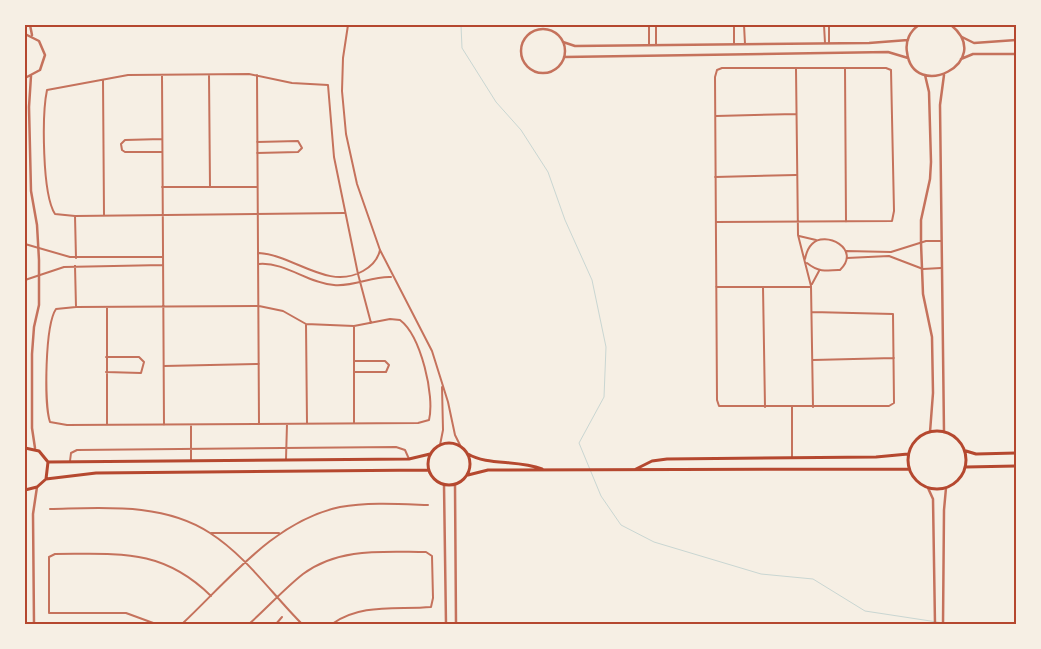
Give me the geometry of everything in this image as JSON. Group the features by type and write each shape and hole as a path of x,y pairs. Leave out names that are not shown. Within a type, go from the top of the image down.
{"main road":[{"path":"930,432 944,432 955,436 965,451 966,467 959,480 946,488 928,488 916,480 909,469 908,454 910,448 919,438 930,432"},
{"path":"25,448 35,448 48,462 409,459 430,454 440,444 453,443 460,445 468,454 477,459 514,461 544,470"},
{"path":"965,451 976,454 1016,453"},
{"path":"430,454 428,470 433,479 444,485 455,484 468,475 488,470 909,469"},
{"path":"468,454 470,468 468,475"},
{"path":"634,470 652,461 667,460 876,457 908,454"},
{"path":"46,479 48,462"},
{"path":"966,467 1016,466"},
{"path":"25,490 37,487 46,479 59,476 125,472 428,470"}],"street":[{"path":"30,25 32,35"},
{"path":"348,25 343,58 346,134 357,184 380,250 432,351 455,435 460,445"},
{"path":"537,25 534,31 525,39 521,49 522,58 529,68 539,72 550,72 558,67 564,57 563,42"},
{"path":"548,25 551,31 563,42 575,46 829,43 908,40"},
{"path":"649,25 650,44"},
{"path":"656,25 656,44"},
{"path":"734,25 734,44"},
{"path":"744,25 745,44"},
{"path":"824,25 824,43"},
{"path":"829,25 829,43"},
{"path":"919,25 908,40 908,58 916,69 925,74 944,75 957,66 963,51 961,37"},
{"path":"951,25 961,37 974,43 1016,40"},
{"path":"534,31 542,29 551,31"},
{"path":"25,34 32,35 41,43 45,55 41,69 25,78"},
{"path":"564,57 888,52 908,58"},
{"path":"961,59 973,54 1016,54"},
{"path":"716,222 892,221 894,202 892,71 886,68 722,68 717,70 715,77 715,177 718,403 723,407 792,408 892,404 895,401 894,316 891,313 812,312"},
{"path":"796,68 798,235 807,263 811,287 813,407"},
{"path":"845,68 846,222"},
{"path":"925,74 929,92 931,162 930,179 921,220 921,243 923,294 932,337 933,393 930,432"},
{"path":"344,213 75,216 54,214 48,194 46,171 47,90 122,75 257,75 292,83 329,86 332,145 344,213 371,323"},
{"path":"162,75 164,425"},
{"path":"210,75 210,187"},
{"path":"257,75 259,424"},
{"path":"944,75 940,105 944,432"},
{"path":"31,76 29,99 30,191 39,247 39,306 34,326 32,354 32,428 35,448"},
{"path":"103,80 104,215"},
{"path":"715,116 796,114"},
{"path":"162,139 124,140 121,144 122,150 125,152 162,152"},
{"path":"257,142 299,141 302,148 298,152 257,153"},
{"path":"715,177 797,175"},
{"path":"162,187 257,187"},
{"path":"75,216 76,258"},
{"path":"798,235 818,240 833,241 842,245 846,251 847,258 840,270 819,270 807,263"},
{"path":"805,259 811,244 818,240"},
{"path":"846,251 891,252 921,243 941,242"},
{"path":"25,244 39,247 58,255 76,258 163,257"},
{"path":"259,253 286,259 329,276 343,277 358,274 376,260 380,250"},
{"path":"847,258 895,257 923,269 941,268"},
{"path":"120,258 120,266"},
{"path":"259,264 280,266 333,285 360,283 377,278 393,277"},
{"path":"75,266 76,307"},
{"path":"25,280 39,277 61,267 163,266"},
{"path":"811,287 819,270"},
{"path":"716,287 811,287"},
{"path":"763,287 765,407"},
{"path":"259,306 282,311 306,324 354,326 397,319 410,330 421,356 428,384 430,419 423,423 191,425 67,425 50,422 48,410 49,328 56,309 76,307 259,306"},
{"path":"107,307 107,424"},
{"path":"306,324 307,423"},
{"path":"354,326 354,423"},
{"path":"106,357 139,357 144,362 141,373 106,372"},
{"path":"813,360 894,358"},
{"path":"354,372 386,372 389,365 386,362 355,361"},
{"path":"164,366 259,364"},
{"path":"440,444 443,430 441,384"},
{"path":"792,408 792,457"},
{"path":"286,424 286,459"},
{"path":"191,425 191,460"},
{"path":"70,462 71,453 77,450 191,451 396,447 405,450 409,459"},
{"path":"455,484 456,624"},
{"path":"444,485 446,624"},
{"path":"34,624 33,514 37,487"},
{"path":"928,488 933,500 935,624"},
{"path":"944,624 944,510 946,488"},
{"path":"182,624 280,533 313,516 341,507 428,505"},
{"path":"50,509 118,508 174,516 211,533 246,564 302,624"},
{"path":"211,533 280,533"},
{"path":"249,624 303,574 336,557 365,552 426,552 432,557 433,598 431,607 361,610 344,615 332,624"},
{"path":"156,624 126,613 48,612 48,559 56,554 132,556 162,562 190,577 212,596"},
{"path":"276,624 282,617"}],"waterway":[{"path":"461,25 462,48 496,102 521,130 548,172 565,220 592,280 606,347 604,397 579,443 601,496 621,525 654,542 761,574 813,579 865,611 950,624"}]}
